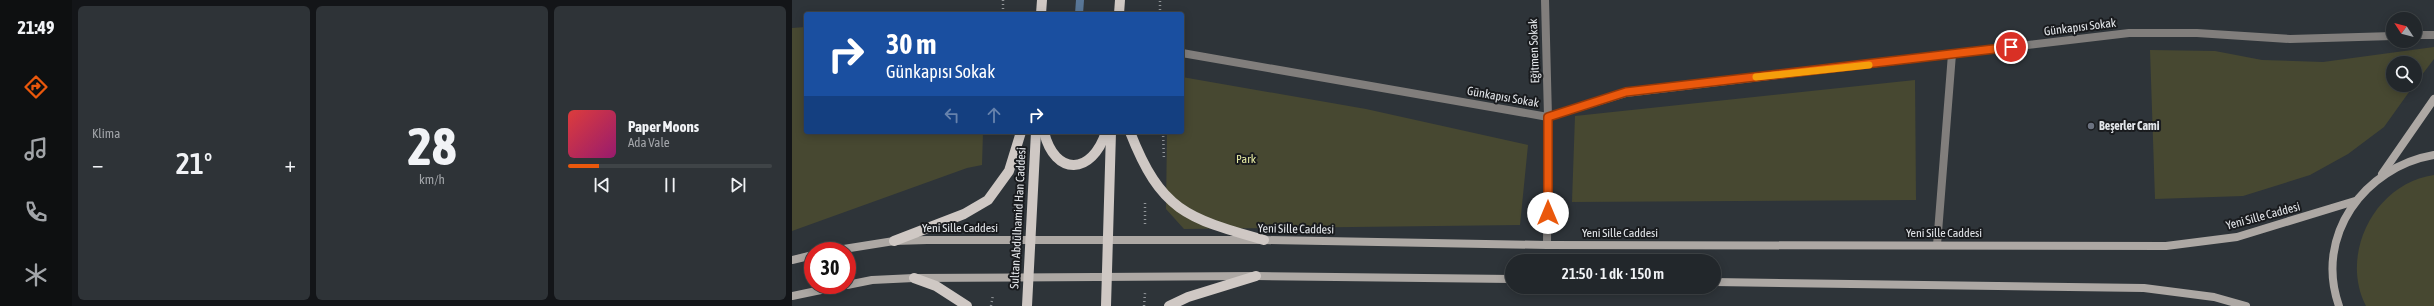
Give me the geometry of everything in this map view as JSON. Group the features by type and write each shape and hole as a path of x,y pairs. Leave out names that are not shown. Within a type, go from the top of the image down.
{"main road":[{"path":"1042,0 1042,12"},
{"path":"1119,12 1120,0"},
{"path":"2339,306 2335,294 2333,262 2340,230 2355,201 2381,175 2434,99"},
{"path":"894,241 964,214 988,200 1009,171 1020,134"},
{"name":"Sultan Abdülhamid Han Caddesi","path":"1027,306 1036,134"},
{"path":"1045,134 1052,153 1061,161 1073,165 1083,164 1093,157 1101,148 1105,134"},
{"path":"1106,306 1111,134"},
{"path":"1131,134 1141,161 1157,187 1169,201 1197,218 1222,228 1264,240"},
{"path":"2381,175 2414,158 2434,155"},
{"name":"Yeni Sille Caddesi","path":"856,247 894,241 1030,240 1264,240 1547,245 2166,246 2237,237 2355,201"},
{"path":"792,260 804,257"},
{"path":"856,283 872,280 914,278 1107,276 1505,279"},
{"path":"1169,306 1188,297 1256,276"},
{"path":"914,278 936,286 967,306"},
{"path":"1721,282 2144,288 2214,297 2246,306"},
{"path":"792,296 804,294"}],"street":[{"name":"Eğitmen Sokak","path":"1545,0 1548,117 1547,245"},
{"name":"Günkapısı Sokak","path":"1184,53 1548,117 1626,92 2129,33 2197,33 2290,39 2386,36"},
{"path":"2422,36 2434,35"},
{"path":"1937,245 1952,54"}],"path":[{"path":"1003,0 1003,12"},
{"path":"1160,0 1160,12"},
{"path":"1145,240 1145,194 1165,181 1163,134"},
{"path":"1144,306 1145,276"}],"green space":[{"path":"804,27 804,134 983,134 982,165 967,168 792,231 792,28"},
{"path":"2434,47 2434,59 2422,75 2422,56 2386,56 2386,92 2409,92 2384,127 2348,154 2310,175 2243,196 2155,199 2150,50 2215,51 2262,60 2323,62"},
{"name":"Park","path":"1184,77 1366,109 1528,145 1520,225 1184,229 1166,209 1167,134 1184,134"},
{"path":"1915,80 1916,200 1572,202 1575,116"},
{"path":"2434,175 2434,306 2366,306 2359,286 2357,265 2360,244 2368,224 2379,206 2395,192 2413,181"}],"waterway":[{"path":"1079,12 1080,0"}],"slow traffic":[{"path":"1756,77 1869,65"}],"place":[{"name":"Beşerler Cami","path":"2091,126"}],"route":[{"path":"1548,213 1548,117 1626,92 2011,47"}]}
